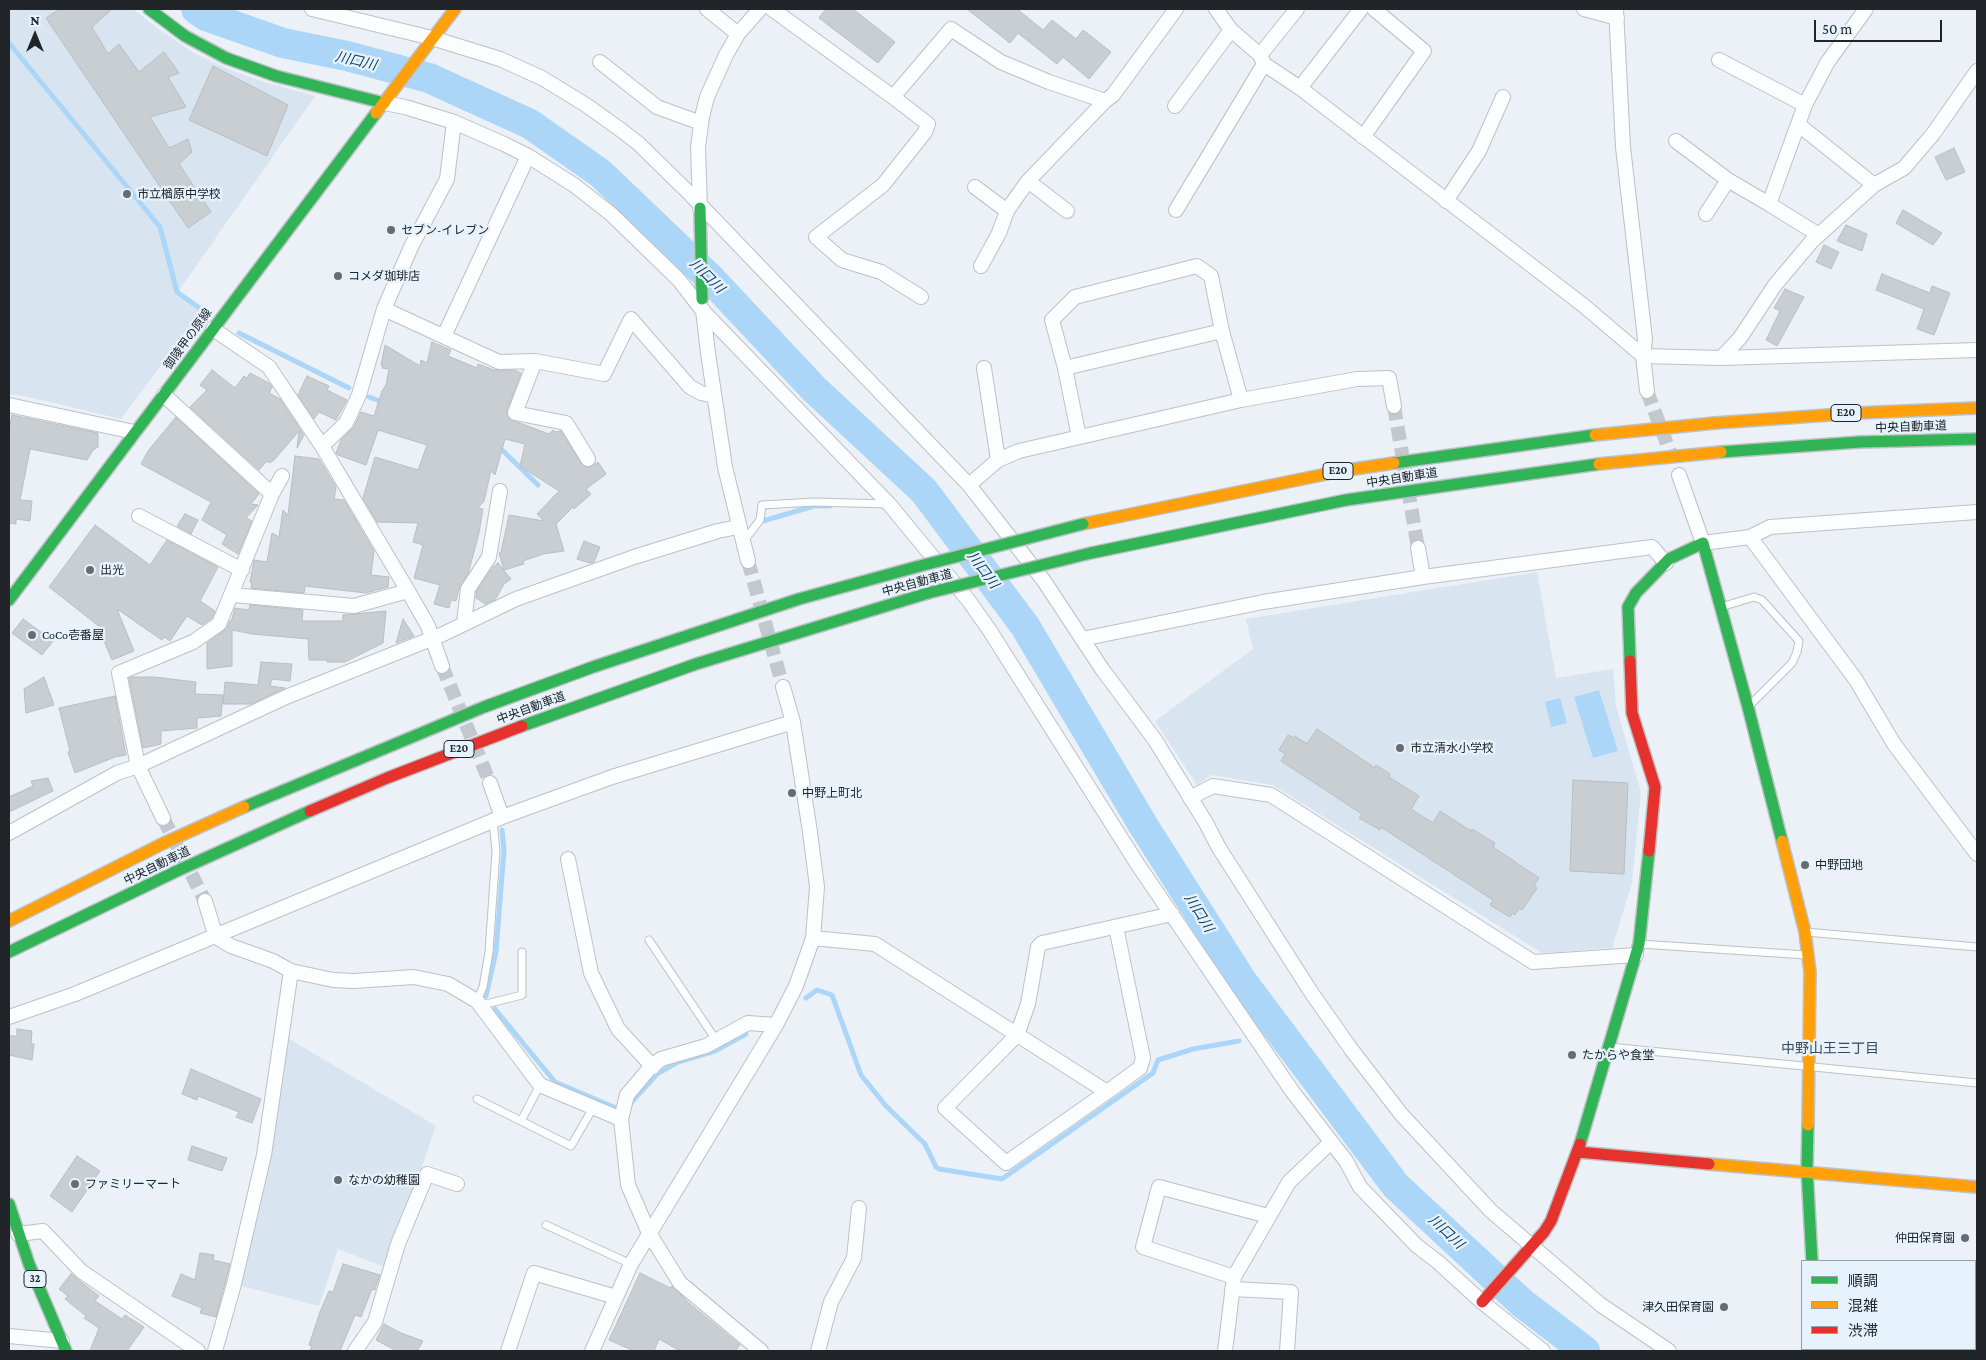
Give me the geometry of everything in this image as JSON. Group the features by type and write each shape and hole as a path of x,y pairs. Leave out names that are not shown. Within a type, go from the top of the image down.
{"main road":[{"path":"149,9 186,36 226,58 276,76 387,99"},
{"path":"430,41 454,9"},
{"name":"御陵甲の原線","path":"9,600 430,41"},
{"path":"700,205 702,305"},
{"name":"中央自動車道","path":"9,921 164,843 266,797 475,711 686,635 799,599 916,567 1083,524 1341,471 1595,435 1715,423 1857,413 1977,408"},
{"name":"中央自動車道","path":"9,952 178,870 270,828 387,778 478,742 696,664 928,593 1091,554 1346,500 1599,464 1721,452 1860,442 1977,439"},
{"path":"1483,1300 1544,1232 1551,1221 1578,1152 1638,950 1644,911 1655,787 1632,713 1628,608 1636,592 1666,563 1703,543 1748,707 1806,932 1809,956 1807,1170 1812,1260"},
{"path":"1578,1152 1807,1170 1977,1187"},
{"name":"32","path":"9,1204 18,1234 42,1296 64,1346"}],"street":[{"path":"312,9 500,59 542,78 586,105 639,144 969,485 1044,581 1136,716 1156,740 1255,906 1350,1049 1401,1114 1491,1211 1529,1248 1601,1305 1669,1351"},
{"path":"707,9 738,34"},
{"path":"700,205 698,148 707,97 738,34 760,9"},
{"path":"772,9 893,96 928,124 925,132 883,185 816,237 842,260 881,272 921,297"},
{"path":"981,266 999,234 1007,211 1028,181 1105,100 1114,95 1176,9"},
{"path":"1216,9 1231,30 1262,60 1583,305 1642,356 1721,358 1977,350"},
{"path":"1176,210 1262,60 1297,9"},
{"path":"1300,88 1362,9"},
{"path":"1364,137 1424,51 1374,9"},
{"path":"1584,9 1616,14 1623,148 1645,339 1642,356 1647,390"},
{"path":"1769,204 1805,105 1827,63 1866,9"},
{"path":"893,96 951,29 1002,62 1049,82 1105,100"},
{"path":"1175,106 1231,30"},
{"path":"1719,60 1805,105"},
{"path":"600,62 657,107 701,123"},
{"path":"1721,358 1740,338 1776,285 1819,235 1874,185 1904,168 1933,134 1977,71"},
{"path":"1446,201 1479,151 1503,97"},
{"path":"387,99 405,107 454,122 528,156 574,185 611,214 702,305 889,504 969,601 990,631 1172,914 1292,1091 1346,1161 1360,1187 1416,1246 1438,1262 1543,1351"},
{"path":"322,446 346,423 356,402 384,309 410,247 447,179 454,122"},
{"path":"1799,125 1874,185"},
{"path":"1676,141 1728,180 1819,235"},
{"path":"444,336 528,156"},
{"path":"1706,214 1728,180"},
{"path":"1028,181 1067,211"},
{"path":"975,187 1007,211"},
{"path":"1079,437 1065,368 1052,320 1075,297 1198,266 1211,276 1222,331 1241,400"},
{"path":"702,305 725,467 738,527 748,561"},
{"path":"384,309 499,362 534,361 604,374 631,319 690,387 701,393 714,396"},
{"path":"213,329 269,367 322,446 408,591 433,639 442,666"},
{"path":"1065,368 1222,331"},
{"path":"534,361 515,413 566,423 588,459"},
{"path":"984,368 998,460"},
{"path":"969,485 998,460 1033,447 1241,400 1358,379 1389,378 1394,406"},
{"path":"164,395 272,494"},
{"path":"9,405 134,432"},
{"path":"1679,475 1703,543 1750,537 1770,527 1977,512"},
{"path":"163,818 138,766 119,673 193,642 219,624 233,595 272,494 282,476"},
{"path":"464,623 468,589 489,557 500,491"},
{"path":"139,516 242,570"},
{"path":"9,833 117,773 138,766 286,697 433,639 516,599 634,557 718,531 738,527"},
{"path":"1750,537 1856,680 1894,744 1977,854"},
{"path":"1082,639 1263,602 1422,577 1652,547 1666,563"},
{"path":"1418,548 1422,577"},
{"path":"233,595 354,606 408,591"},
{"path":"592,1351 631,1264 776,1025 796,986 813,938 817,887 793,722 783,687"},
{"path":"9,1017 75,994 498,820 612,777 793,722"},
{"path":"490,783 498,820"},
{"path":"1190,798 1213,786 1271,794 1533,962 1638,950"},
{"path":"568,859 591,973 618,1029 653,1067"},
{"path":"205,901 216,936 231,946 273,961 291,971 340,980 414,977 448,984 480,1003 540,1085 621,1119"},
{"path":"1116,928 1144,1058 1140,1068 1006,1163 945,1108 1017,1035 1028,1004 1038,947 1042,943 1172,914"},
{"path":"813,938 875,944 1108,1092"},
{"path":"215,1351 234,1284 264,1155 291,971"},
{"path":"761,1351 680,1282 650,1233 628,1185 621,1119 627,1095 661,1059 706,1046 748,1023 776,1025"},
{"path":"1225,1351 1233,1283 1268,1216 1289,1182 1331,1142"},
{"path":"355,1351 375,1322 398,1244 427,1174 457,1184"},
{"path":"1268,1216 1159,1188 1142,1247 1233,1283 1290,1292 1287,1351"},
{"path":"818,1351 831,1302 854,1258 859,1208"},
{"path":"18,1234 43,1231 81,1271 198,1351"},
{"path":"508,1351 534,1273 616,1297"},
{"path":"9,1336 64,1346"}],"lane":[{"path":"742,542 760,520 762,505 814,502 889,504"},
{"path":"1721,607 1754,597 1762,600 1799,641 1792,663 1748,707"},
{"path":"498,820 489,952 480,1003 522,994 522,952"},
{"path":"1806,932 1977,947"},
{"path":"648,940 716,1040"},
{"path":"1638,950 1809,956"},
{"path":"1608,1047 1977,1083"},
{"path":"521,1121 540,1085"},
{"path":"477,1099 571,1146 593,1108"},
{"path":"546,1225 631,1264"}],"shaded area":[{"name":"市立楢原中学校","path":"9,9 133,9 194,53 233,71 315,96 178,292 203,310 121,419 9,394"},
{"name":"市立清水小学校","path":"1537,572 1556,678 1613,669 1616,706 1641,792 1632,883 1612,948 1542,953 1273,785 1211,775 1197,785 1155,721 1253,649 1246,619"},
{"name":"なかの幼稚園","path":"281,1034 436,1126 387,1268 338,1249 319,1306 234,1284"}],"water":[{"path":"1599,690 1618,751 1593,758 1574,697"},
{"path":"1560,698 1567,723 1551,727 1545,702"}],"building":[{"path":"60,9 112,9 92,27 108,54 119,44 139,72 164,52 179,73 168,77 186,107 150,117 169,148 188,139 192,152 179,164 211,212 188,228 46,18"},
{"path":"826,9 853,9 895,42 878,63 819,18"},
{"path":"967,9 1017,9 1043,30 1052,20 1076,39 1083,30 1111,52 1089,79 1063,57 1057,64 1018,33 1010,43"},
{"path":"213,66 288,105 267,156 189,120"},
{"path":"1954,148 1965,172 1946,180 1935,157"},
{"path":"1903,210 1942,233 1933,245 1896,223"},
{"path":"1846,225 1867,234 1862,251 1837,241"},
{"path":"1824,245 1839,252 1831,269 1816,262"},
{"path":"1882,274 1930,293 1932,286 1950,293 1934,335 1917,329 1924,309 1876,290"},
{"path":"1785,289 1804,297 1777,346 1766,340 1780,311 1774,308"},
{"path":"432,342 451,350 448,356 477,368 478,364 494,370 514,370 521,373 507,410 509,419 549,434 553,430 555,432 561,431 583,466 589,468 598,462 606,474 586,489 591,494 574,509 573,507 556,524 564,551 543,554 523,561 524,564 504,570 499,553 501,552 509,515 544,521 537,514 559,491 520,466 525,444 505,439 495,475 491,471 484,501 478,508 483,509 468,574 460,585 456,601 451,600 449,608 434,604 440,585 414,578 423,545 413,542 418,523 377,522 363,498 375,457 418,470 427,445 378,430 366,465 336,453 341,440 354,427 361,412 374,416 382,391 386,385 389,369 382,368 383,365 381,365 385,345 420,366 421,360 427,363"},
{"path":"212,370 235,388 244,376 247,378 250,373 269,383 272,387 269,393 280,399 304,435 297,448 299,431 275,459 270,463 267,461 259,470 190,407 207,390 200,385"},
{"path":"307,376 329,386 327,390 347,400 336,420 319,412 314,419 298,395"},
{"path":"12,415 98,433 98,447 93,450 87,460 30,449 20,500 32,501 30,521 16,519 16,524 9,523 9,430"},
{"path":"176,417 259,494 251,504 258,505 246,518 252,521 238,554 222,544 227,535 202,520 211,502 141,464 148,451"},
{"path":"295,456 319,459 336,487 334,499 344,500 374,551 371,575 389,577 388,587 366,593 305,586 304,593 251,588 252,583 250,582 254,560 267,562 272,533 279,537 283,510 288,515"},
{"path":"185,514 198,520 191,534 177,526"},
{"path":"95,525 150,565 167,540 218,567 200,601 215,611 212,618 202,625 187,616 170,641 164,637 162,640 117,609 134,651 112,660 102,636 96,631 100,627 49,587"},
{"path":"584,541 600,547 594,562 590,563 577,559"},
{"path":"498,563 511,579 504,584 495,600 485,604 476,598 476,592 493,567"},
{"path":"250,605 303,610 302,621 343,621 343,615 386,611 383,643 345,662 327,662 327,660 309,660 308,639 252,634 232,630 232,666 207,669 207,643 227,628 235,608 249,610"},
{"path":"23,619 53,641 42,655 12,633"},
{"path":"403,619 414,636 396,643"},
{"path":"261,662 292,664 290,681 272,679 270,686 285,688 251,704 223,704 225,682 258,685"},
{"path":"44,677 54,705 26,713 24,689"},
{"path":"154,677 196,682 195,694 223,695 221,716 197,718 197,728 161,731 161,744 143,748 129,678"},
{"path":"115,696 126,755 115,757 75,773 68,752 70,751 59,708"},
{"path":"1317,729 1375,768 1376,765 1390,774 1389,777 1419,796 1411,809 1433,823 1440,811 1471,831 1472,829 1495,843 1493,847 1539,878 1534,886 1537,888 1522,910 1519,908 1515,915 1512,913 1510,917 1490,905 1493,900 1381,827 1380,830 1359,818 1362,814 1281,761 1285,754 1279,750 1288,735 1294,738 1295,736 1307,744"},
{"path":"48,778 53,791 9,812 9,797 33,786 31,781"},
{"path":"1573,780 1628,783 1624,874 1570,871"},
{"path":"17,1029 32,1031 31,1044 34,1044 32,1060 9,1055 9,1036 17,1036"},
{"path":"191,1069 261,1099 252,1123 236,1117 239,1112 198,1096 197,1100 182,1094"},
{"path":"192,1146 227,1158 222,1171 188,1160"},
{"name":"ファミリーマート","path":"77,1156 100,1171 72,1212 50,1196"},
{"path":"200,1253 214,1255 213,1260 230,1264 216,1317 200,1313 202,1308 172,1296 181,1274 195,1280"},
{"path":"343,1264 380,1275 375,1290 372,1289 361,1317 355,1315 340,1351 310,1351 312,1346 309,1345 320,1312 329,1291 333,1292"},
{"path":"640,1273 670,1288 672,1286 690,1304 740,1345 735,1351 680,1351 659,1339 654,1351 634,1351 609,1340"},
{"path":"71,1274 99,1296 95,1301 122,1319 125,1315 144,1327 127,1351 90,1351 99,1328 84,1318 86,1316 65,1299 68,1296 59,1289"},
{"path":"384,1324 423,1341 417,1351 397,1351 376,1340"}],"waterway":[{"name":"川口川","path":"196,9 206,16 283,43 347,56 429,78 530,124 600,173 710,278 814,389 924,491 1025,626 1143,825 1242,981 1396,1186 1522,1303 1585,1351"},
{"path":"9,43 160,227 177,292 198,307"},
{"path":"239,333 349,388"},
{"path":"369,397 385,403"},
{"path":"497,445 538,485"},
{"path":"763,521 814,506 830,506"},
{"path":"486,996 496,952 504,850 502,830"},
{"path":"806,998 817,990 832,995 861,1075 886,1106 925,1144 936,1167 1002,1179 1153,1073 1158,1060 1193,1049 1239,1041"},
{"path":"495,1009 555,1082 616,1108"},
{"path":"629,1105 657,1074 678,1062 715,1051 746,1034"}],"tunnel":[{"path":"1647,391 1673,460"},
{"path":"1394,406 1418,548"},
{"path":"748,561 783,687"},
{"path":"442,666 490,783"},
{"path":"163,818 205,901"}],"traffic: fast":[{"path":"149,9 185,36 226,58 276,76 384,103"},
{"path":"9,600 376,113"},
{"path":"700,208 702,299"},
{"path":"1394,463 1595,435"},
{"path":"1721,452 1860,442 1977,439"},
{"path":"1091,553 1346,500 1599,464"},
{"path":"916,567 1083,524"},
{"path":"1630,661 1628,607 1636,593 1669,559 1703,543 1782,841"},
{"path":"928,593 1091,553"},
{"path":"244,807 484,707 593,667 799,599 916,567"},
{"path":"522,726 696,664 928,593"},
{"path":"9,952 179,870 310,811"},
{"path":"1580,1144 1639,944 1649,851"},
{"path":"1808,1125 1807,1170 1812,1260"},
{"path":"9,1204 29,1264 66,1351"}],"traffic: slow":[{"path":"376,113 455,9"},
{"path":"1715,423 1857,413 1977,408"},
{"path":"1595,435 1715,423"},
{"path":"1599,464 1721,452"},
{"path":"1083,524 1341,471 1394,463"},
{"path":"9,921 164,843 244,807"},
{"path":"1782,841 1805,932 1810,972 1808,1125"},
{"path":"1709,1164 1977,1187"}],"traffic: jam":[{"path":"1630,661 1632,713 1655,787 1649,851"},
{"path":"310,811 387,778 522,726"},
{"path":"1482,1302 1544,1232 1551,1221 1580,1144"},
{"path":"1578,1152 1709,1164"}],"place":[{"name":"市立楢原中学校","path":"127,194"},
{"name":"セブン-イレブン","path":"391,230"},
{"name":"コメダ珈琲店","path":"338,276"},
{"name":"出光","path":"90,570"},
{"name":"CoCo壱番屋","path":"32,635"},
{"name":"市立清水小学校","path":"1400,748"},
{"name":"中野上町北","path":"792,793"},
{"name":"中野団地","path":"1805,865"},
{"name":"たからや食堂","path":"1572,1055"},
{"name":"なかの幼稚園","path":"338,1180"},
{"name":"ファミリーマート","path":"75,1184"},
{"name":"仲田保育園","path":"1965,1238"},
{"name":"津久田保育園","path":"1724,1307"}],"district":[{"name":"中野山王三丁目","path":"1830,1049"}]}
